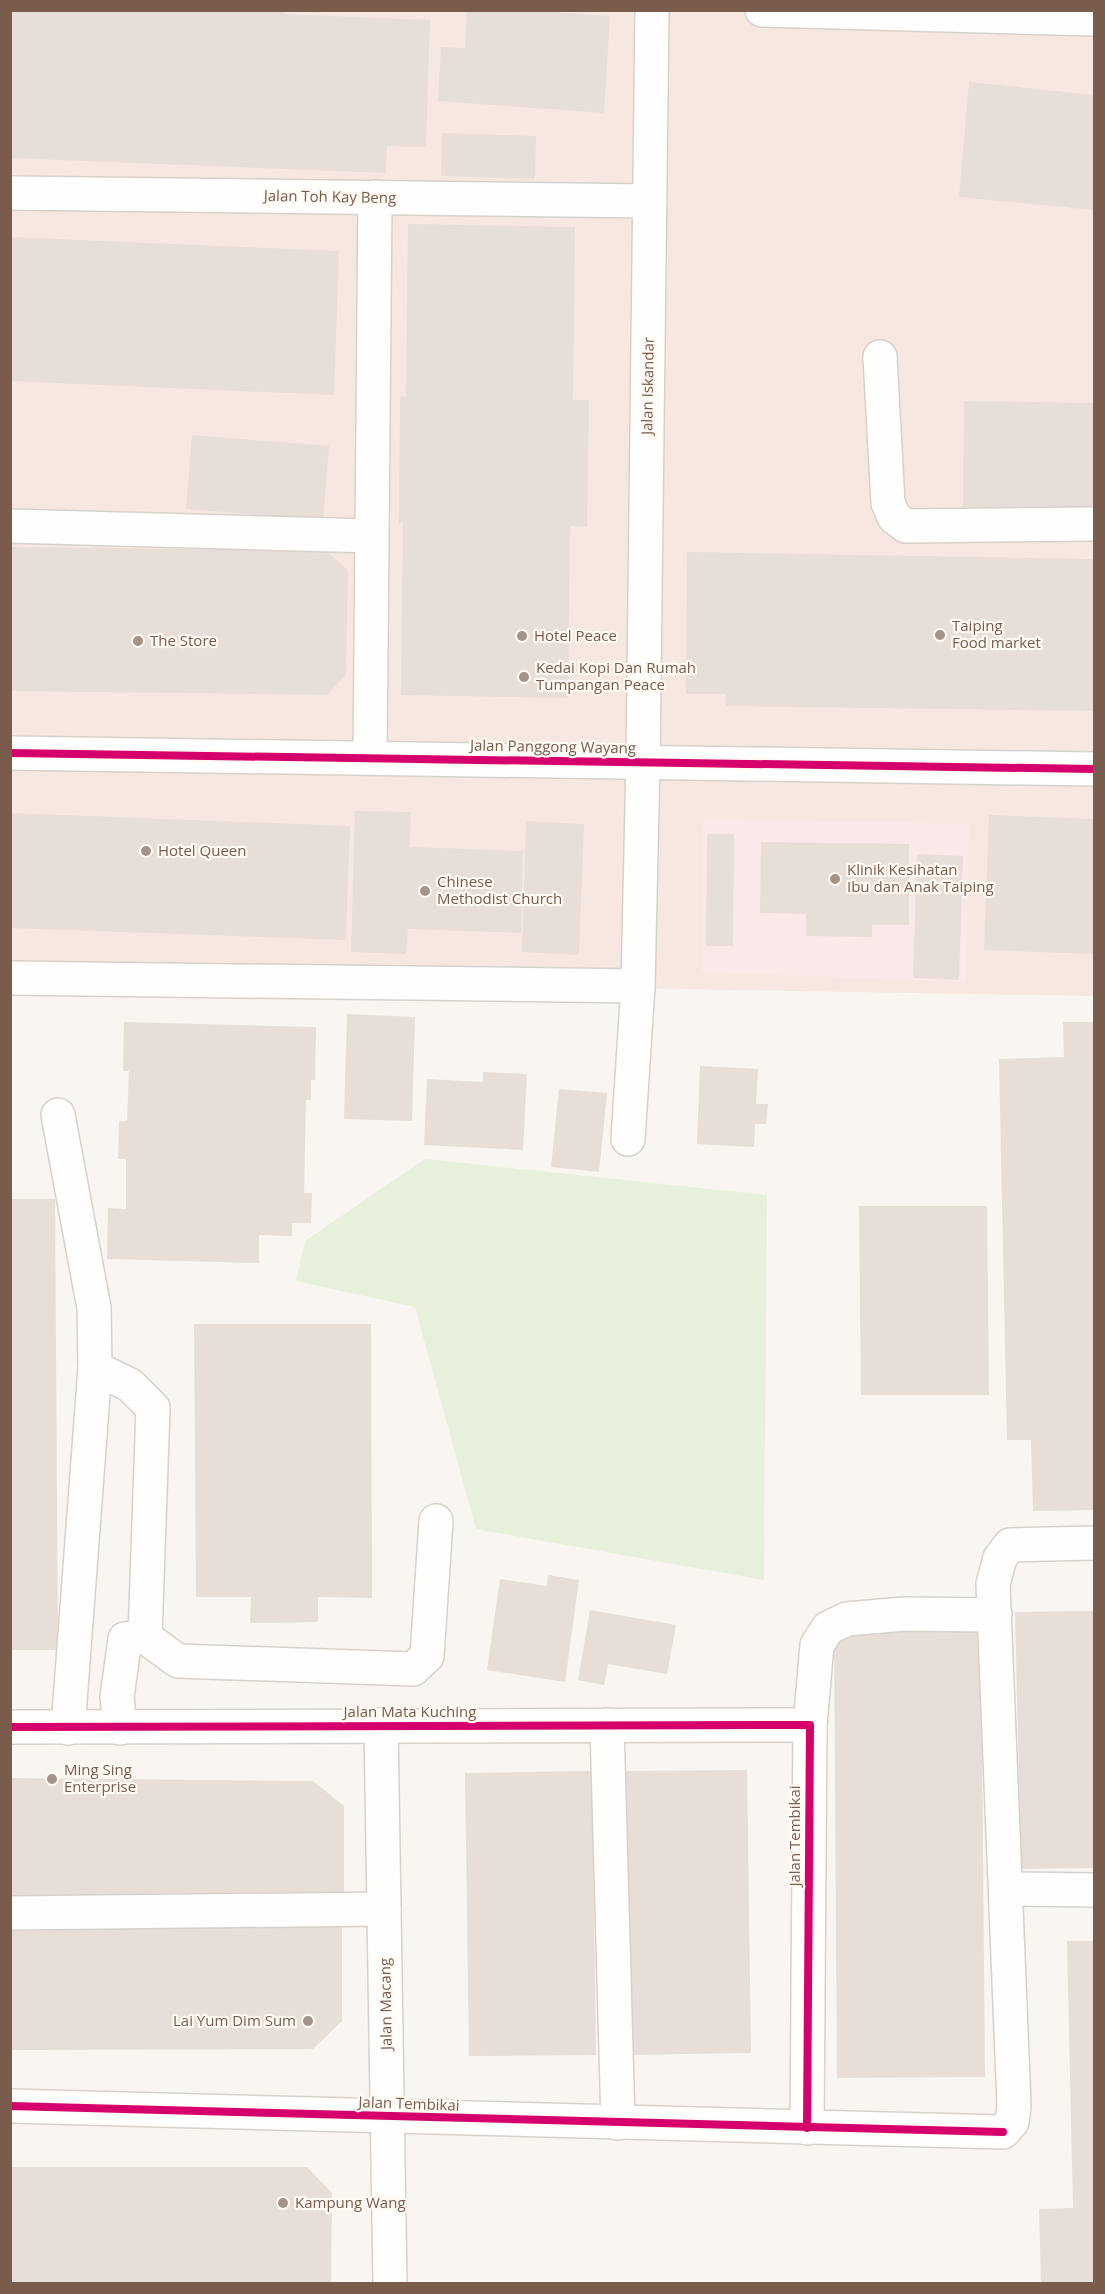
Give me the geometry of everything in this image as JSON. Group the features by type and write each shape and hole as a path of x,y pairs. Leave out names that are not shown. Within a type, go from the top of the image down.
{"street":[{"name":"Jalan Iskandar","path":"628,1139 638,986 643,762 652,10"},
{"path":"762,10 1095,19"},
{"name":"Jalan Toh Kay Beng","path":"10,193 650,201"},
{"path":"370,758 375,197"},
{"path":"880,357 888,503 894,517 906,526 1095,524"},
{"path":"10,526 371,536"},
{"name":"Jalan Panggong Wayang","path":"10,753 1095,769"},
{"path":"10,978 638,986"},
{"path":"58,1115 94,1308 95,1368 68,1728"},
{"path":"95,1368 130,1385 153,1407 145,1637"},
{"path":"120,1728 117,1697 125,1639 145,1637 178,1662 413,1669 426,1656 436,1521"},
{"path":"1095,1543 1010,1545 1000,1558 993,1584 1006,1888 1095,1890"},
{"name":"Jalan Tembikai","path":"807,2128 810,1725 817,1645 828,1628 847,1619 904,1614 995,1615"},
{"name":"Jalan Macang","path":"381,1725 390,2283"},
{"path":"607,1725 618,2123"},
{"name":"Jalan Mata Kuching","path":"10,1728 810,1725"},
{"name":"Jalan Tembikai","path":"10,2106 1003,2132 1012,2122 1014,2105 1006,1888"},
{"path":"10,1914 384,1909"}],"shaded area":[{"path":"11,11 1094,11 1094,996 11,978"},
{"path":"703,819 969,824 965,982 702,972"}],"green space":[{"path":"425,1159 767,1195 764,1580 476,1529 415,1307 296,1281 305,1241"}],"building":[{"path":"10,10 284,10 284,14 430,20 426,147 387,146 386,173 10,158"},
{"path":"467,10 523,10 610,16 604,113 438,101 441,47 465,48"},
{"path":"969,82 1094,95 1094,210 959,197"},
{"path":"442,133 536,136 535,179 441,176"},
{"path":"408,224 575,227 573,400 589,400 587,527 570,526 568,698 401,695 403,523 399,523 400,396 406,397"},
{"path":"10,237 339,251 334,395 10,381"},
{"path":"964,401 1094,403 1094,509 963,507"},
{"path":"192,435 329,446 323,520 186,509"},
{"path":"10,547 326,551 348,570 346,674 327,695 10,691"},
{"path":"687,552 1094,559 1094,711 726,706 726,694 686,694"},
{"path":"355,811 411,812 410,847 523,851 521,933 408,929 406,954 351,952"},
{"path":"10,813 350,826 346,940 10,928"},
{"path":"989,815 1094,819 1094,954 984,950"},
{"path":"526,821 584,824 579,955 522,952"},
{"path":"707,834 734,834 733,946 706,946"},
{"name":"Klinik Kesihatan Ibu dan Anak Taiping","path":"761,842 909,844 909,925 872,925 872,937 806,936 806,914 760,913"},
{"path":"917,854 963,856 959,980 913,978"},
{"path":"347,1014 415,1017 412,1121 344,1119"},
{"path":"124,1022 316,1027 315,1080 311,1080 311,1100 306,1100 304,1193 312,1193 311,1223 292,1223 292,1236 259,1235 259,1263 107,1259 108,1208 126,1209 126,1159 118,1159 119,1121 127,1121 129,1071 123,1071"},
{"path":"1063,1022 1094,1022 1094,1510 1033,1511 1031,1440 1007,1440 999,1059 1064,1057"},
{"path":"700,1066 758,1069 756,1104 768,1104 766,1124 755,1124 754,1147 697,1144"},
{"path":"483,1072 527,1074 523,1150 424,1145 427,1079 483,1082"},
{"path":"559,1089 607,1093 599,1172 551,1167"},
{"path":"10,1199 55,1199 58,1650 10,1650"},
{"path":"859,1206 987,1206 989,1395 861,1395"},
{"path":"194,1324 371,1324 372,1598 318,1597 318,1622 250,1623 251,1597 196,1597"},
{"path":"548,1575 579,1580 565,1682 487,1670 500,1579 547,1586"},
{"path":"590,1610 676,1625 667,1674 608,1664 604,1685 578,1680"},
{"path":"1094,1611 1094,1868 1021,1869 1015,1612"},
{"path":"834,1629 981,1629 985,2077 837,2078"},
{"path":"747,1770 751,2053 624,2055 620,1771"},
{"path":"592,1771 596,2055 469,2056 465,1773"},
{"path":"10,1778 313,1781 344,1806 344,1904 10,1901"},
{"path":"342,1927 342,2021 313,2049 10,2050 10,1928"},
{"path":"1067,1941 1094,1941 1094,2283 1041,2283 1039,2209 1073,2208"},
{"path":"10,2167 307,2167 332,2193 331,2283 10,2283"}],"cycle path":[{"path":"10,753 1094,769"},
{"path":"10,1727 810,1725 807,2128"},
{"path":"10,2106 1003,2132"}],"place":[{"name":"Taiping Food market","path":"940,635"},
{"name":"Hotel Peace","path":"522,636"},
{"name":"The Store","path":"138,641"},
{"name":"Kedai Kopi Dan Rumah Tumpangan Peace","path":"524,677"},
{"name":"Hotel Queen","path":"146,851"},
{"name":"Klinik Kesihatan Ibu dan Anak Taiping","path":"835,879"},
{"name":"Chinese Methodist Church","path":"425,891"},
{"name":"Ming Sing Enterprise","path":"52,1779"},
{"name":"Lai Yum Dim Sum","path":"308,2021"},
{"name":"Kampung Wang","path":"283,2203"}]}
